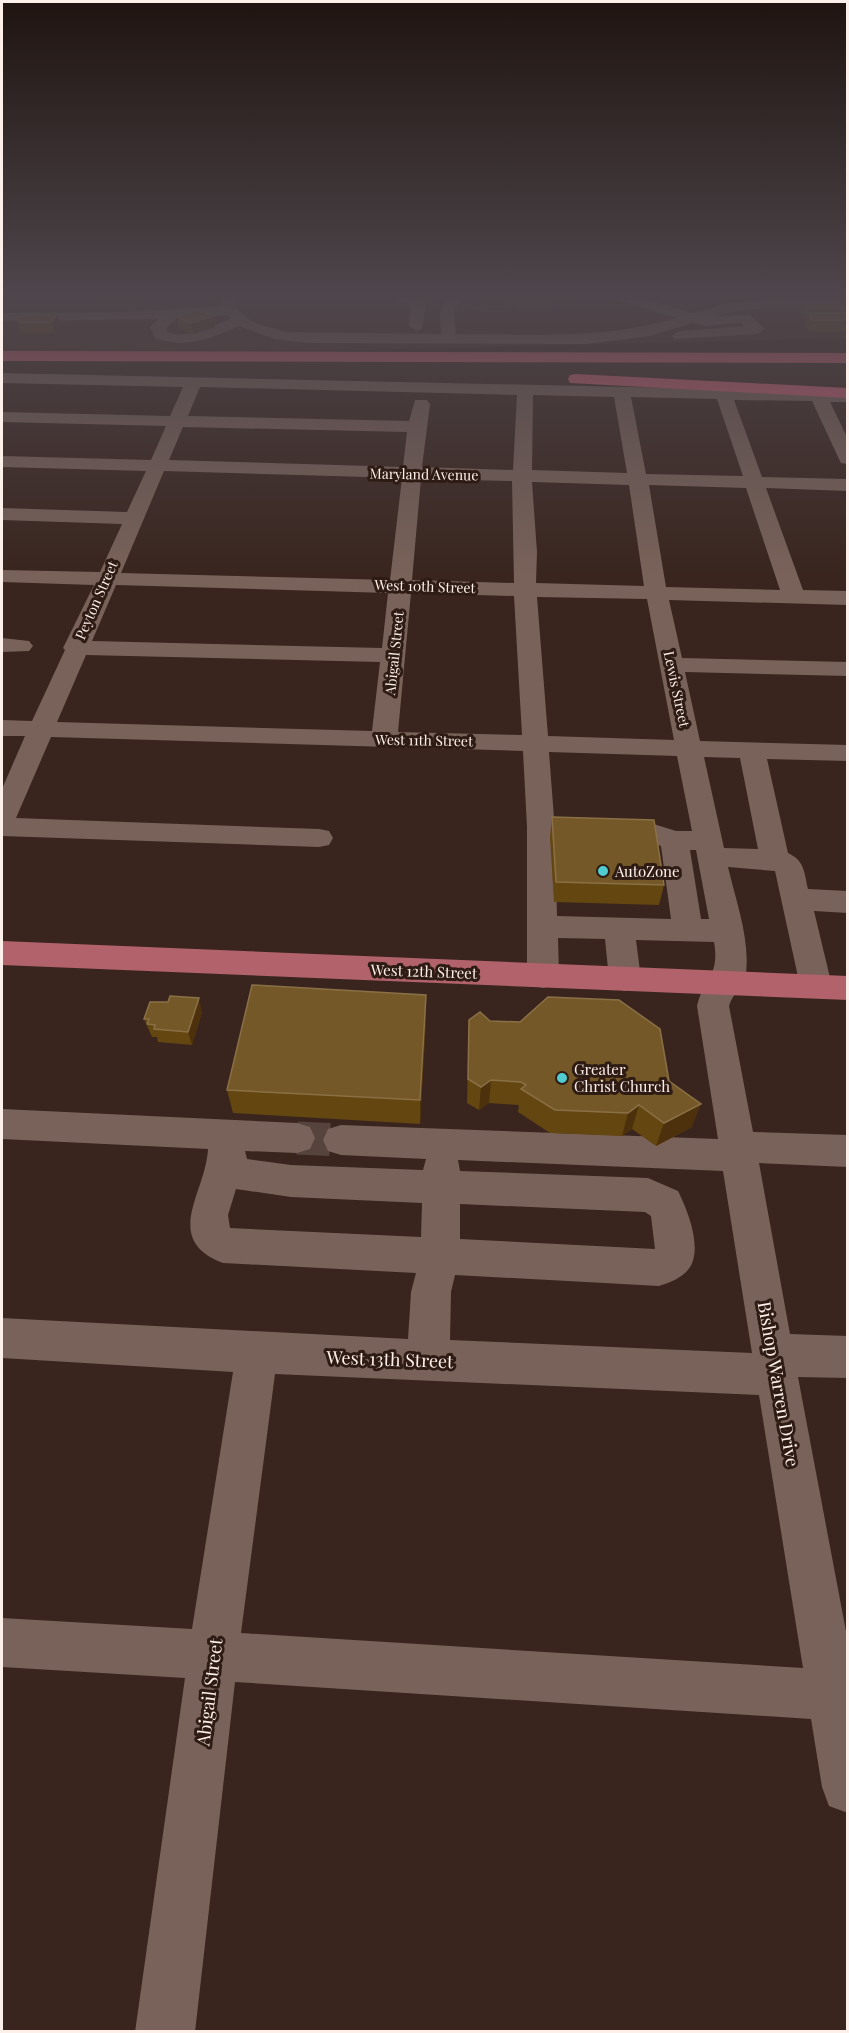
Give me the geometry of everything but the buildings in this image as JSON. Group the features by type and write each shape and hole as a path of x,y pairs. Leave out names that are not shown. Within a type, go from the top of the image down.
{"highway":[{"path":"766,388 848,393"}],"main road":[{"name":"West 12th Street","path":"2,953 832,987"}],"street":[{"name":"Peyton Street","path":"2,819 75,648 191,388"},
{"path":"419,388 848,398"},
{"name":"Abigail Street","path":"384,740 411,474 424,388"},
{"path":"527,390 524,397 522,476 526,552 525,589 541,827 543,976"},
{"name":"Lewis Street","path":"621,392 628,418 672,665 731,951 730,976 724,984"},
{"path":"724,395 794,597"},
{"path":"819,397 842,437 848,459"},
{"path":"2,417 417,427"},
{"name":"Maryland Avenue","path":"2,461 848,485"},
{"path":"2,514 133,518"},
{"name":"West 10th Street","path":"2,576 848,598"},
{"path":"75,648 393,656"},
{"path":"672,665 848,669"},
{"name":"West 11th Street","path":"2,728 384,740 537,742 848,753"},
{"path":"752,750 775,859"},
{"path":"2,827 319,838"},
{"path":"541,827 646,831 711,849 775,859 788,865 796,899 832,987"},
{"path":"674,840 688,930"},
{"path":"796,899 848,902"},
{"path":"543,927 727,931"},
{"path":"619,929 625,979"},
{"name":"Bishop Warren Drive","path":"724,984 716,994 713,1006 848,1787"},
{"path":"2,1124 227,1150 297,1138"},
{"path":"340,1140 740,1152 848,1151"},
{"path":"428,1360 431,1292 440,1257 443,1144"},
{"path":"227,1150 239,1174 291,1181 648,1195 664,1203 671,1216 675,1249 673,1259 659,1268 223,1245 210,1235 209,1215 227,1150"},
{"name":"West 13th Street","path":"2,1338 257,1353 428,1360 776,1364 848,1357"},
{"name":"Abigail Street","path":"165,2031 213,1655 257,1353"},
{"path":"2,1642 831,1695"}],"tunnel":[{"path":"297,1138 341,1140"}],"place":[{"name":"AutoZone","path":"603,871"},
{"name":"Greater Christ Church","path":"562,1078"}]}
